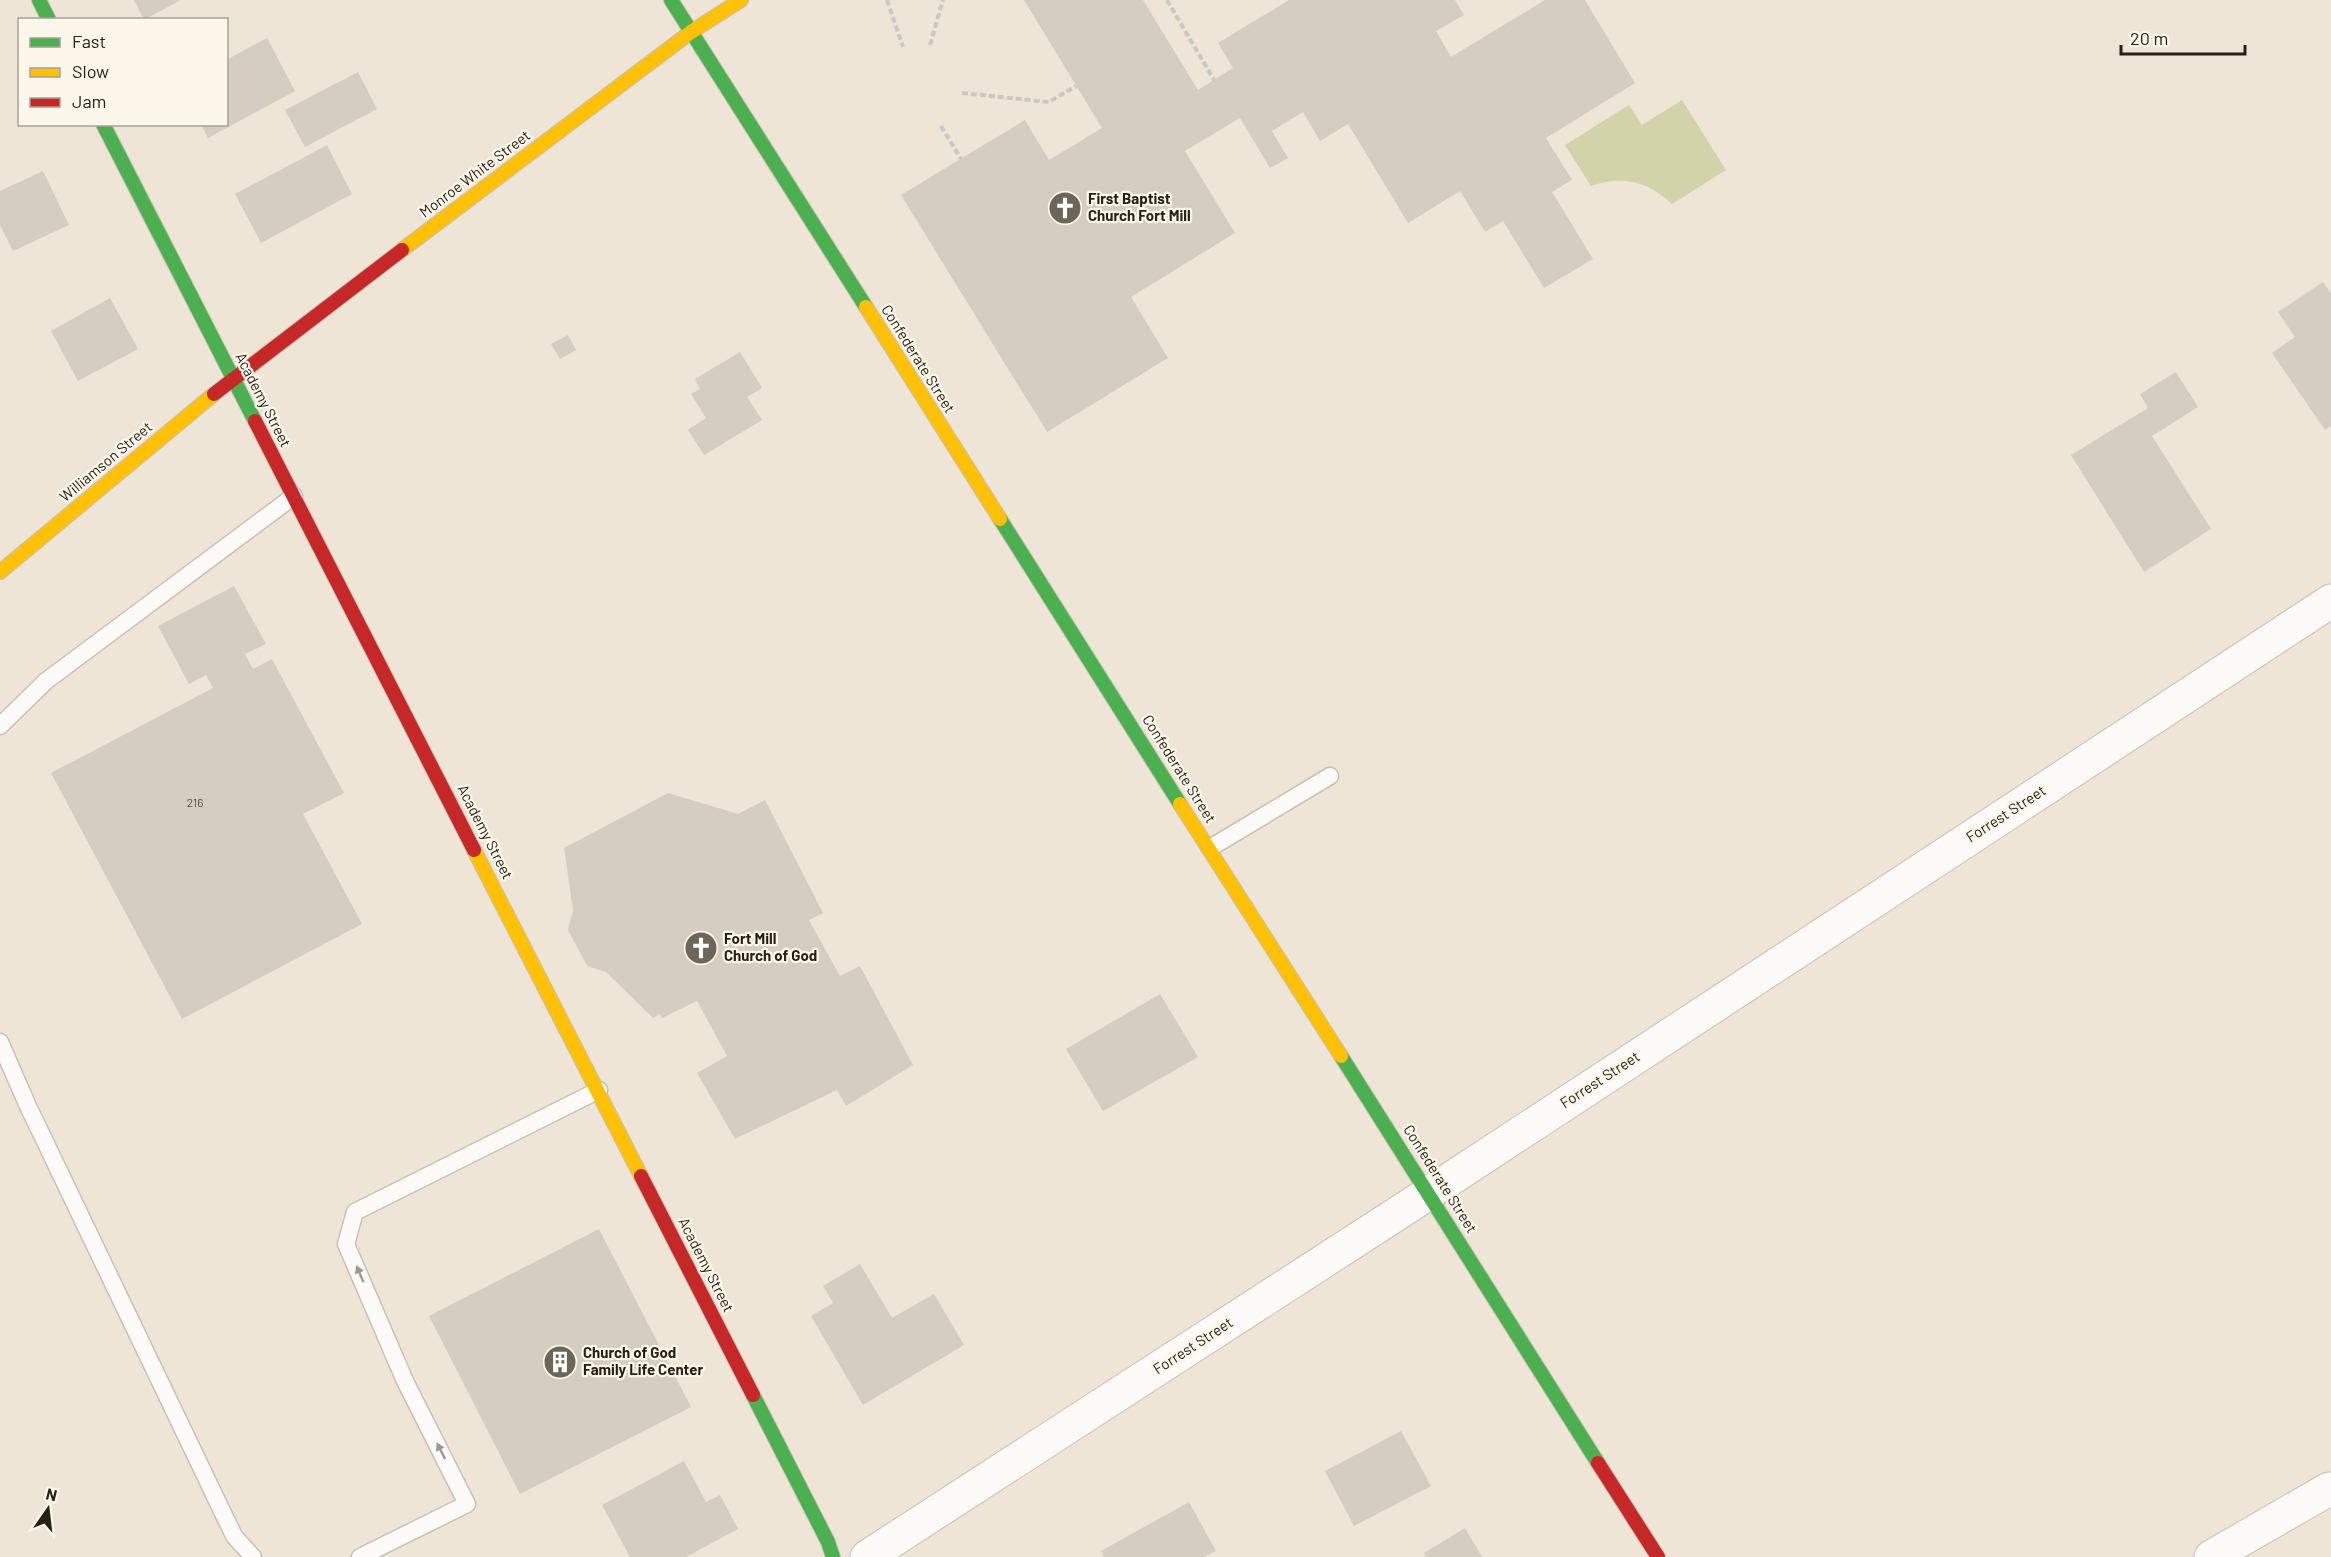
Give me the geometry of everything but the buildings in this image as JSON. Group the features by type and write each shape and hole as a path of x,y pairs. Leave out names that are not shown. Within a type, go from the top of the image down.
{"street":[{"path":"39,0 48,18"},
{"name":"Confederate Street","path":"671,0 1429,1192 1658,1557"},
{"name":"Monroe White Street","path":"233,378 691,32 741,0"},
{"name":"Academy Street","path":"104,126 599,1090 823,1531 833,1557"},
{"name":"Williamson Street","path":"0,572 233,378"},
{"name":"Forrest Street","path":"867,1557 2331,601"},
{"path":"2211,1557 2329,1489"}],"lane":[{"path":"0,726 46,681 294,496"},
{"path":"1210,848 1330,776"},
{"path":"0,1042 27,1104 234,1536 253,1557"},
{"path":"360,1557 467,1504 405,1381 346,1244 355,1212 599,1090"}],"path":[{"path":"887,0 903,47"},
{"path":"930,45 943,0"},
{"path":"1167,0 1214,80"},
{"path":"962,93 1049,102 1076,86"},
{"path":"941,126 961,159"}],"green space":[{"path":"1682,100 1726,170 1672,204 1654,190 1634,182 1613,181 1591,186 1565,145 1629,105 1642,125"}],"traffic: fast":[{"path":"39,0 48,18"},
{"path":"671,0 866,307"},
{"path":"104,126 255,421"},
{"path":"1000,519 1180,804"},
{"path":"1341,1056 1598,1463"},
{"path":"753,1395 828,1542 833,1557"}],"traffic: slow":[{"path":"402,250 691,32 741,0"},
{"path":"866,307 1000,519"},
{"path":"0,572 214,394"},
{"path":"1180,804 1341,1056"},
{"path":"474,850 641,1176"}],"traffic: jam":[{"path":"214,394 402,250"},
{"path":"255,421 474,850"},
{"path":"641,1176 753,1395"},
{"path":"1598,1463 1658,1557"}],"place":[{"name":"First Baptist Church Fort Mill","path":"1065,208"},
{"name":"Fort Mill Church of God","path":"701,948"},
{"name":"Church of God Family Life Center","path":"560,1362"}]}
